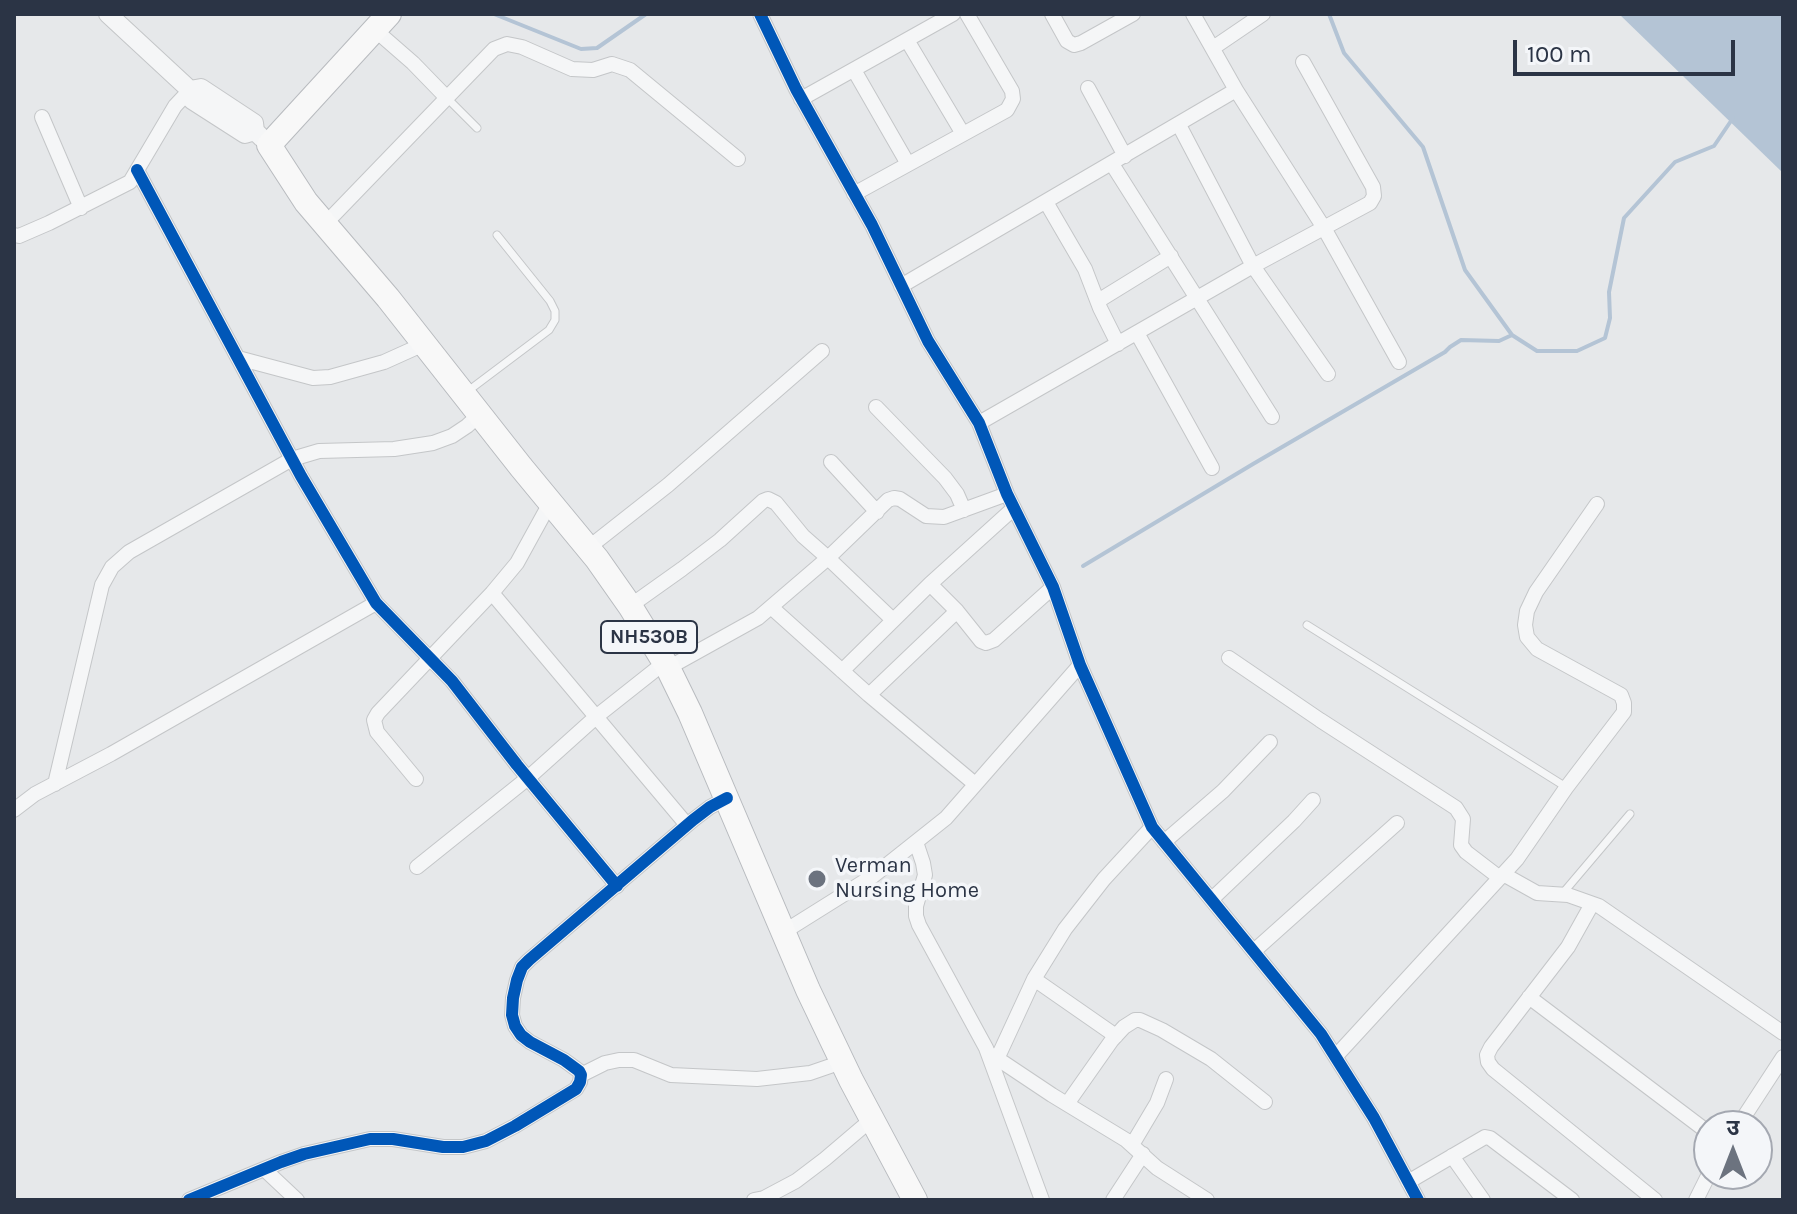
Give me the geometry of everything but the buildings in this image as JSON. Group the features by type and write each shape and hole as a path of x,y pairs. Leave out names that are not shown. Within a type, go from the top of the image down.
{"highway":[{"path":"262,138 382,22"},
{"name":"NH530B","path":"262,138 306,202 379,287 588,548 630,606 690,713 782,933 842,1062 915,1200"}],"street":[{"path":"108,14 190,90"},
{"path":"760,14 801,99 872,225 928,341 979,423 1007,494 1053,587 1080,665 1152,827 1321,1034 1374,1118 1418,1200"},
{"path":"801,99 953,14"},
{"path":"854,194 1007,110 1013,99 1012,91 967,14"},
{"path":"1052,14 1067,41 1074,45 1133,14"},
{"path":"1193,14 1236,90 1324,228 1399,362"},
{"path":"1213,48 1263,14"},
{"path":"382,22 413,63 447,98"},
{"path":"907,40 963,134"},
{"path":"325,224 501,45 514,44 572,69 593,70 612,64 620,66 639,76 738,159"},
{"path":"979,423 1253,266 1370,203 1374,191 1303,62"},
{"path":"854,70 908,164"},
{"path":"16,236 81,208 130,182 175,106 190,90 201,88 254,123 262,138"},
{"path":"1088,88 1125,156"},
{"path":"901,286 1236,90"},
{"path":"42,117 81,208"},
{"path":"1179,125 1253,266 1328,374"},
{"path":"1112,164 1272,417"},
{"path":"137,170 292,459 376,603 452,681 617,886"},
{"path":"1046,202 1085,269 1118,344"},
{"path":"1098,301 1171,256"},
{"path":"1137,333 1212,468"},
{"path":"238,358 313,378 330,377 384,362 424,344"},
{"path":"588,548 668,485 822,351"},
{"path":"876,407 945,478 964,510"},
{"path":"55,784 102,585 112,567 129,552 292,459 319,451 394,449 433,443 452,436 479,415"},
{"path":"831,462 877,512"},
{"path":"417,867 528,778 597,716 666,666 758,618 828,558 888,500 894,498 907,502 926,516 944,517 1007,494"},
{"path":"630,606 720,540 768,499 776,503 803,536 893,620"},
{"path":"416,779 377,732 374,720 517,563 550,503"},
{"path":"1336,1056 1517,859 1624,712 1621,695 1537,649 1527,637 1525,625 1527,611 1536,592 1597,504"},
{"path":"842,671 930,584 1014,508"},
{"path":"930,584 981,641 990,643 1053,587"},
{"path":"492,593 687,825"},
{"path":"14,810 35,794 376,603"},
{"path":"771,607 975,784"},
{"path":"869,695 957,611"},
{"path":"1229,658 1456,808 1463,819 1461,845 1466,852 1501,876 1537,893 1561,894 1599,906 1783,1033"},
{"path":"782,933 873,876 946,818 1080,665"},
{"path":"1164,842 1223,791 1270,742"},
{"path":"581,1075 564,1060 530,1042 515,1026 513,998 522,967 687,825 727,798"},
{"path":"1212,899 1313,800"},
{"path":"1254,951 1397,823"},
{"path":"993,1056 1065,929 1104,879 1152,827"},
{"path":"916,842 925,875 916,906 919,925 993,1056 1042,1200"},
{"path":"1592,904 1568,947 1491,1047 1488,1062 1655,1200"},
{"path":"1034,979 1116,1036"},
{"path":"1529,997 1693,1121"},
{"path":"1067,1104 1116,1036 1131,1021 1140,1020 1211,1059 1265,1102"},
{"path":"993,1056 1126,1140 1157,1168 1207,1200"},
{"path":"1748,1110 1783,1057"},
{"path":"189,1200 304,1154 370,1139 393,1139 443,1147 463,1147 486,1141 576,1089 581,1075 619,1060 634,1060 671,1075 757,1079 810,1073 842,1062"},
{"path":"1113,1200 1138,1150 1166,1079"},
{"path":"761,1199 796,1181 872,1119"},
{"path":"1408,1182 1485,1137 1572,1200"},
{"path":"1452,1156 1483,1200"},
{"path":"264,1169 297,1200"}],"lane":[{"path":"447,98 477,128"},
{"path":"463,394 549,330 555,320 550,301 497,235"},
{"path":"1307,625 1566,788"},
{"path":"1561,894 1630,814"}],"water":[{"path":"1619,14 1783,14 1783,173"}],"waterway":[{"path":"494,14 581,49 597,48 646,14"},
{"path":"1329,14 1344,53 1423,147 1465,270 1512,335 1537,351 1577,351 1605,338 1610,318 1609,292 1624,218 1675,162 1714,146 1733,118"},
{"path":"1083,566 1461,340 1499,341 1512,335"}],"cycle path":[{"path":"760,14 796,89 872,225 928,341 979,423 1007,494 1053,587 1080,665 1152,827 1321,1034 1374,1118 1418,1200"},
{"path":"137,170 301,476 376,603 452,681 617,886"},
{"path":"189,1200 304,1154 370,1139 393,1139 443,1147 463,1147 486,1141 576,1089 580,1082 579,1071 530,1042 515,1026 513,998 522,967 693,820 727,798"}],"place":[{"name":"Verman Nursing Home","path":"817,879"}]}
